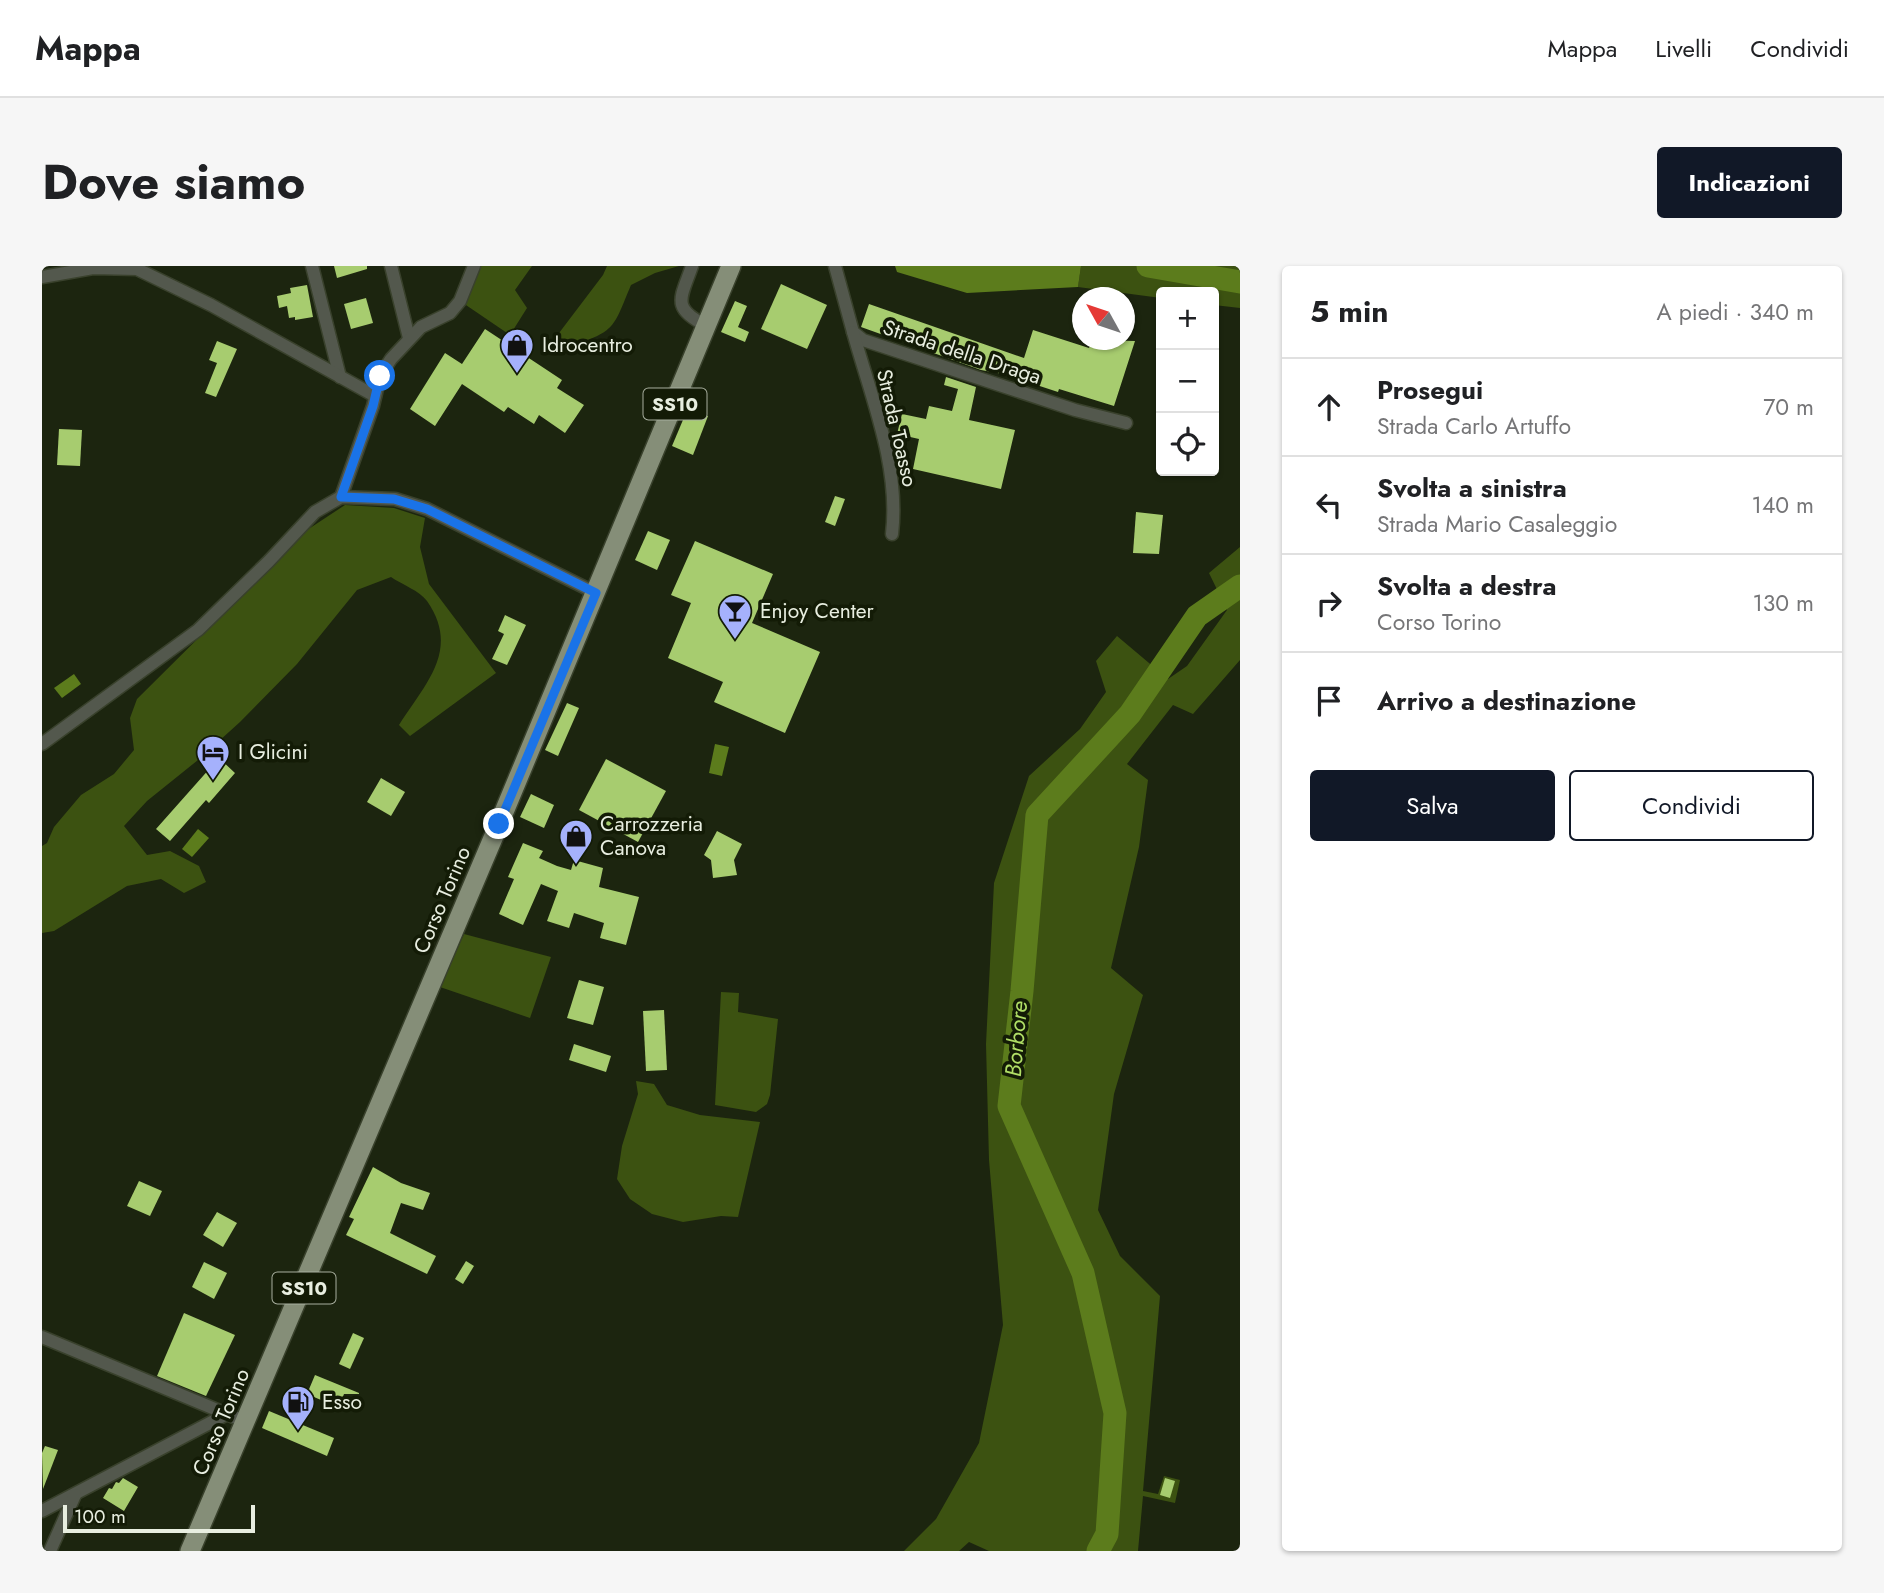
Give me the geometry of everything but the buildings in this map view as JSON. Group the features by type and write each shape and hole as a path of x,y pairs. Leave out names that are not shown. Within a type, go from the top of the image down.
{"main road":[{"name":"Corso Torino","path":"190,1551 732,266"}],"street":[{"path":"312,266 340,377"},
{"path":"391,266 409,338"},
{"path":"341,497 380,376 391,359 421,327 450,313 460,300 474,266"},
{"path":"692,266 681,298 682,309 689,317 707,326"},
{"name":"Strada della Draga","path":"835,266 853,332 863,340 1075,410 1126,424"},
{"path":"42,276 93,268 137,269 211,305 374,396"},
{"name":"Strada Toasso","path":"853,332 889,463 895,507 892,534"},
{"path":"42,744 188,638 269,561 315,512 341,497 394,499 427,509 596,593"},
{"path":"42,1337 246,1422"},
{"path":"42,1511 225,1415"},
{"path":"50,1551 75,1494"}],"shaded area":[{"path":"474,266 532,266 515,290 527,308 510,335 460,301"},
{"path":"607,266 679,266 655,273 631,285 611,326 597,336 571,346 556,337"},
{"path":"895,266 1081,266 1078,287 967,293 897,272"},
{"path":"1081,266 1240,266 1240,308 1219,306 1219,287 1156,287 1156,297 1135,295 1135,287 1078,287"},
{"path":"345,505 394,508 425,518 420,547 429,584 496,673 410,736 399,725 435,666 441,635 437,619 424,597 391,577 357,590 297,664 240,722 147,801 124,826 147,855 170,851 199,866 206,882 184,893 161,879 127,886 54,931 42,933 42,846 47,843 54,827 81,795 114,774 134,750 130,718 137,699 307,530"},
{"path":"1240,547 1240,660 1193,714 1173,705 1127,764 1148,780 1139,847 1111,968 1143,995 1114,1094 1098,1210 1120,1256 1160,1296 1143,1491 1158,1494 1164,1476 1180,1480 1175,1503 1143,1496 1138,1551 989,1551 969,1542 959,1551 904,1551 936,1519 979,1443 1003,1325 989,1160 986,1044 994,883 1029,776 1080,729 1106,692 1096,661 1117,636 1168,679 1187,666 1227,610 1209,573"},
{"path":"74,674 81,684 62,698 54,688"},
{"path":"715,744 729,747 722,776 709,773"},
{"path":"198,829 209,838 192,857 182,849"},
{"path":"464,934 551,957 530,1018 440,987"},
{"path":"721,992 739,993 738,1012 778,1019 770,1095 767,1104 756,1112 715,1105"},
{"path":"636,1081 654,1084 667,1105 700,1115 760,1122 738,1217 721,1216 683,1222 652,1214 630,1199 617,1179 622,1146 638,1094"}],"waterway":[{"name":"Borbore","path":"1148,266 1240,282"},
{"name":"Borbore","path":"1098,1551 1107,1534 1115,1413 1083,1273 1009,1106 1037,815 1130,714 1197,616 1240,586"}],"place":[{"name":"Idrocentro","path":"517,375"},
{"name":"Enjoy Center","path":"735,641"},
{"name":"I Glicini","path":"213,782"},
{"name":"Carrozzeria Canova","path":"576,866"},
{"name":"Esso","path":"298,1432"}],"route":[{"path":"380,376 373,406 341,497 394,499 427,509 596,593 499,824"}]}
